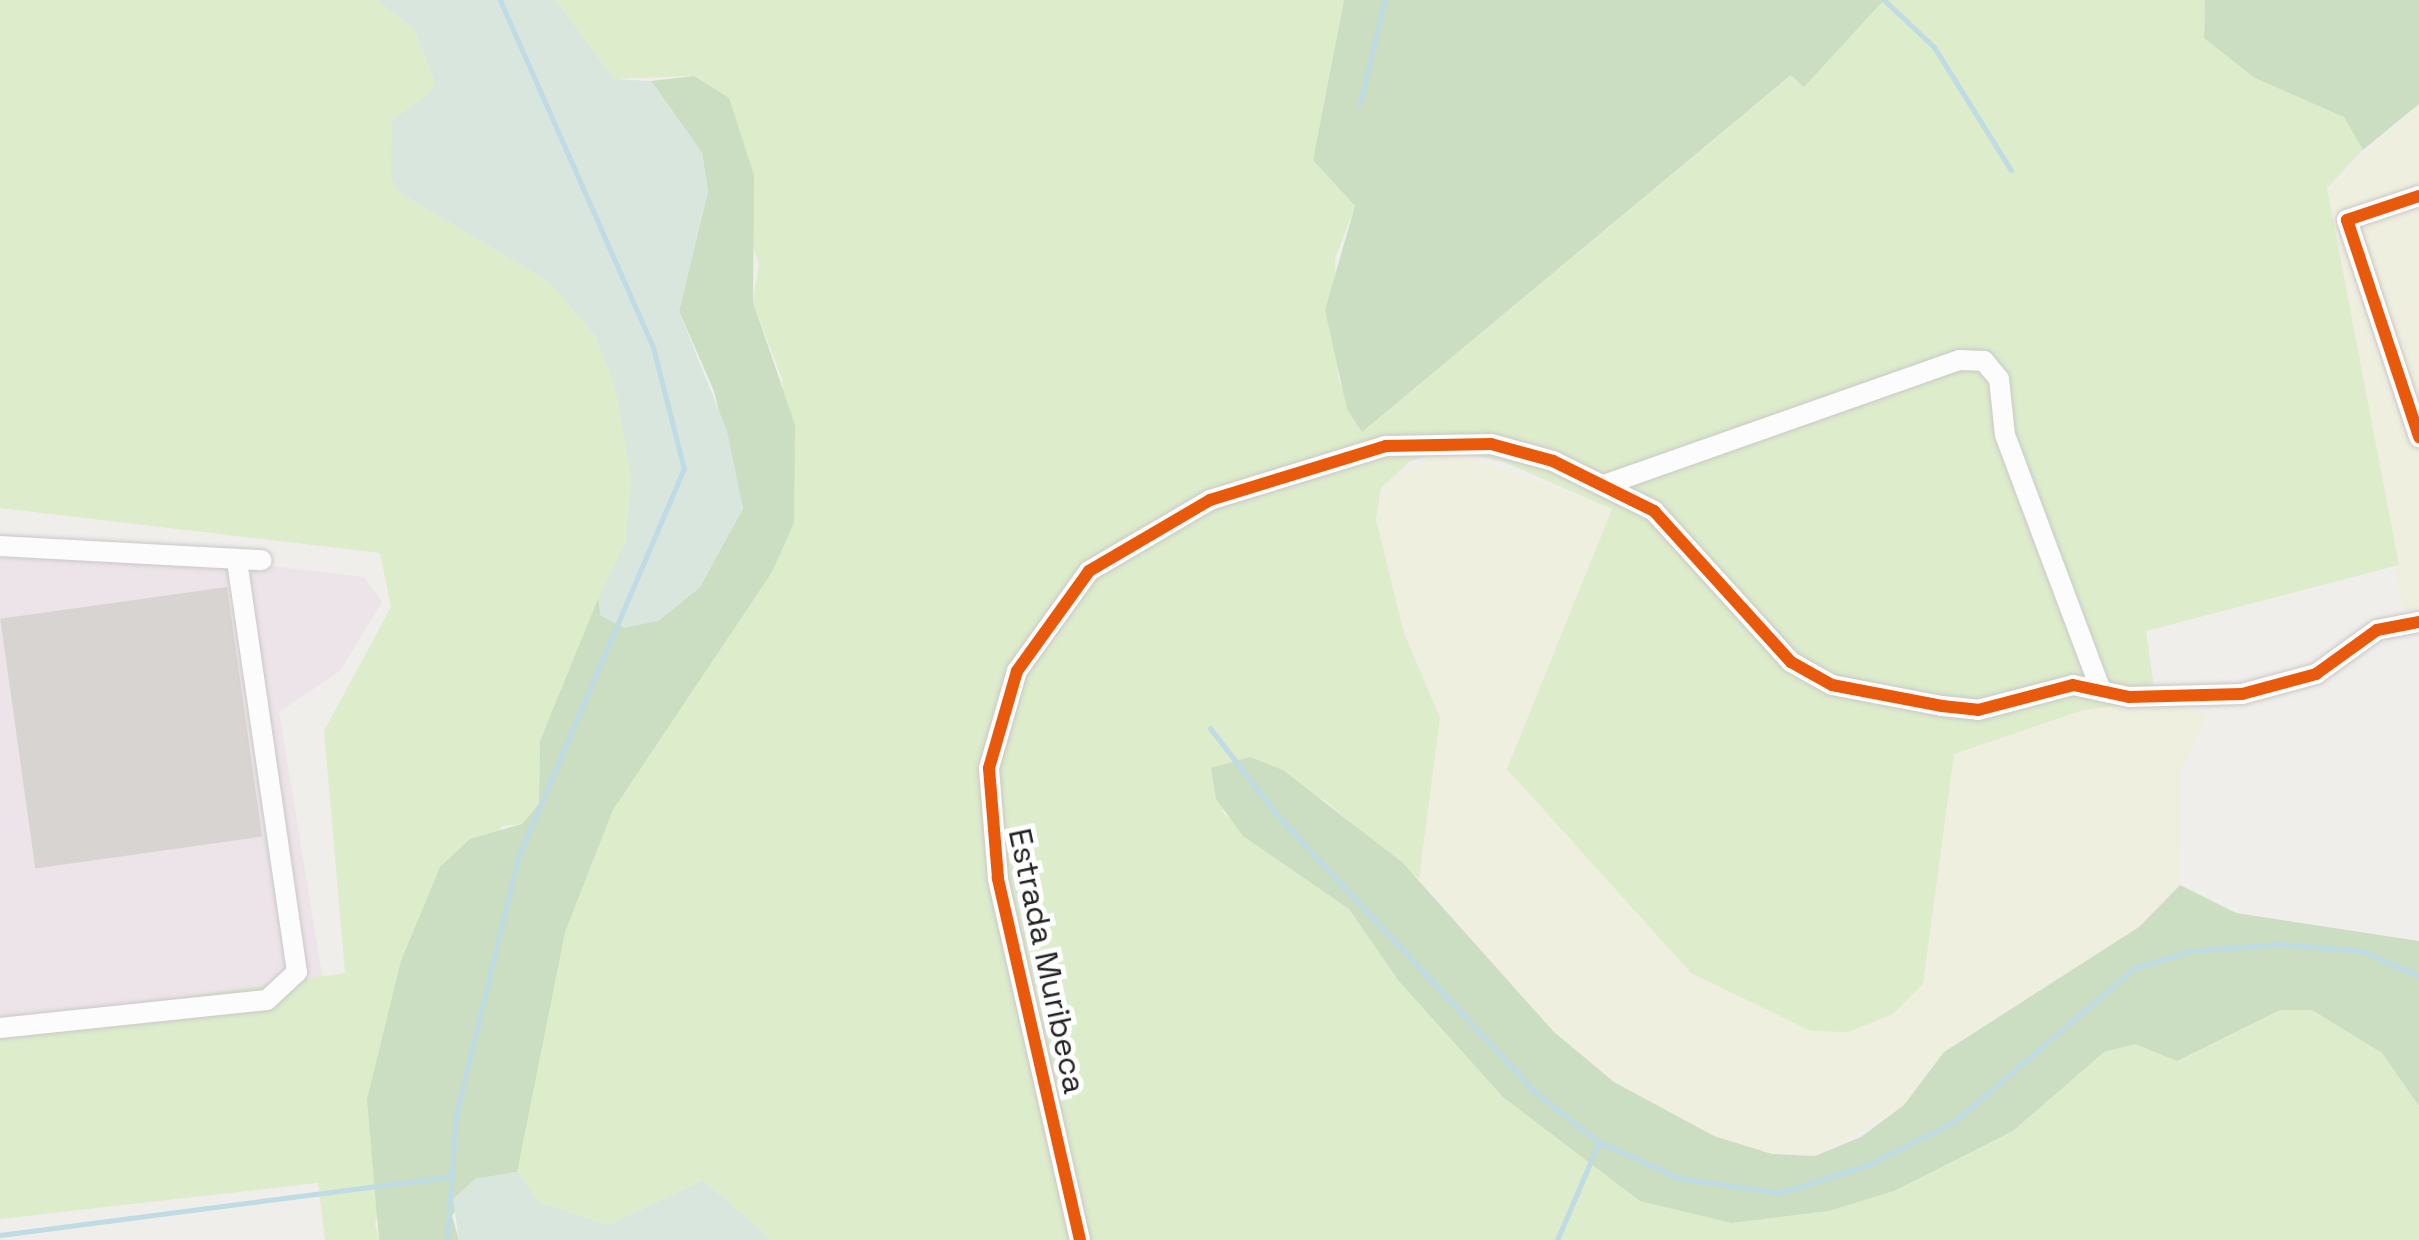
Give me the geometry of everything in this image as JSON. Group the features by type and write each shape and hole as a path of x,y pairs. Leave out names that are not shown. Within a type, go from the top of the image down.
{"street":[{"path":"2419,196 2347,220 2419,436"},
{"path":"1606,484 1958,360 1984,361 1998,379 2005,435 2101,690"},
{"name":"Estrada Muribeca","path":"1080,1240 988,825 1000,716 1027,657 1089,571 1255,479 1438,441 1490,444 1606,484 1684,538 1791,662 1832,686 1978,710 2073,685 2166,698 2269,689 2316,674 2377,630 2419,622"},
{"path":"0,546 262,560"},
{"path":"0,1028 267,1000 297,972 237,559"}],"shaded area":[{"path":"377,0 556,0 614,79 651,81 702,153 708,191 679,311 727,431 743,508 700,587 658,621 624,628 601,616 598,599 625,544 631,477 614,383 595,336 548,281 400,193 391,178 392,120 432,91 434,79 414,29"},
{"path":"0,534 364,577 382,602 340,671 279,712 328,1010 0,1054"},
{"path":"517,1172 540,1202 608,1225 703,1180 772,1240 459,1240 453,1199 475,1179"}],"green space":[{"path":"0,0 377,0 414,29 434,79 432,91 392,120 400,193 548,281 595,336 614,382 631,477 625,544 540,741 539,804 522,824 502,826 375,1224 379,1240 325,1240 318,1183 0,1219 0,1024 345,973 324,731 391,607 380,553 0,508"},
{"path":"556,0 1344,0 1313,160 1355,206 1335,259 1338,377 1362,432 1792,75 1804,86 1884,0 2205,0 2204,38 2344,117 2363,150 2327,188 2399,565 2146,631 2156,701 2083,710 1954,754 1923,984 1893,1014 1848,1032 1811,1031 1691,973 1507,769 1612,509 1504,462 1449,450 1410,461 1381,488 1376,519 1404,633 1440,718 1419,879 1323,799 1211,768 1224,814 1349,909 1398,980 1732,1223 1829,1211 1894,1191 2013,1131 2104,1052 2135,1044 2177,1061 2280,1010 2312,1010 2382,1053 2419,1106 2419,1240 772,1240 703,1180 608,1225 540,1202 517,1172 517,1141 565,932 613,810 772,572 794,523 782,379 753,302 759,264 693,76 614,79"},
{"path":"1344,0 1884,0 1804,87 1791,75 1362,432 1347,409 1325,310 1355,206 1313,160"},
{"path":"2205,0 2419,0 2419,104 2363,150 2344,117 2255,78 2204,38"},
{"path":"694,76 729,98 754,175 753,302 795,425 794,523 772,572 613,810 565,932 517,1172 475,1179 452,1216 459,1240 379,1240 367,1099 401,961 440,867 470,839 522,824 539,804 540,741 598,599 601,616 658,621 700,587 743,508 714,391 679,311 708,191 702,153 651,81"},
{"path":"2419,104 2419,612 2402,607 2327,188"},
{"path":"1449,450 1612,508 1508,769 1923,984 1953,754 2083,710 2150,700 2207,714 2181,774 2180,885 2139,927 1968,1035 1904,1105 1815,1156 1772,1154 1714,1136 1614,1082 1554,1032 1419,879 1440,719 1404,633 1376,519 1387,477"},
{"path":"1250,757 1283,770 1403,863 1554,1032 1614,1082 1714,1136 1772,1154 1815,1156 1861,1137 1904,1105 1944,1052 2139,927 2180,885 2236,913 2419,941 2419,1106 2382,1053 2312,1010 2280,1010 2177,1061 2135,1044 2104,1052 2013,1131 1894,1191 1829,1211 1732,1223 1640,1201 1503,1097 1398,980 1349,909 1243,836 1216,799 1211,768"}],"building":[{"path":"227,587 262,837 35,868 0,619"}],"waterway":[{"path":"447,1240 456,1115 519,855 684,469 653,347 500,0"},
{"path":"1360,103 1385,0"},
{"path":"1884,0 1934,47 2011,170"},
{"path":"1210,728 1277,815 1535,1092 1599,1142 1679,1178 1779,1193 1868,1165 1954,1122 2134,968 2191,951 2280,944 2362,951 2419,976"},
{"path":"1557,1240 1599,1142"},
{"path":"0,1235 452,1176"}],"cycle path":[{"path":"2419,196 2347,220 2419,437"},
{"path":"1080,1240 998,878 989,768 1017,671 1089,571 1210,500 1386,446 1491,444 1553,461 1654,511 1791,662 1832,685 1978,710 2073,685 2129,697 2242,694 2316,674 2377,630 2419,622"}]}
